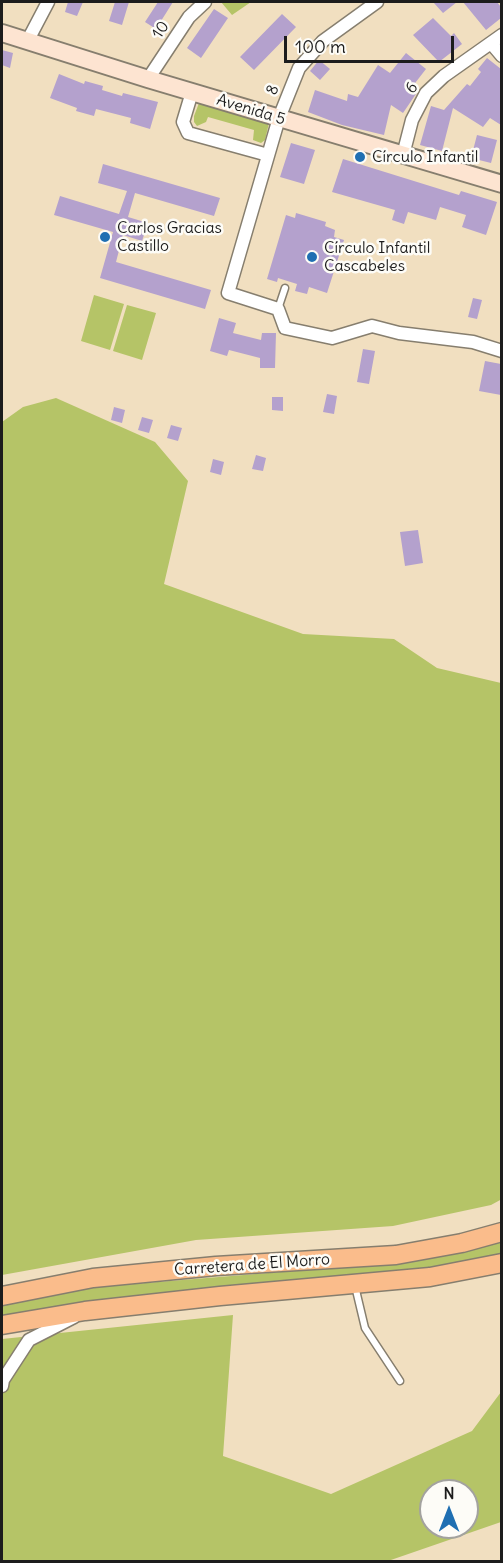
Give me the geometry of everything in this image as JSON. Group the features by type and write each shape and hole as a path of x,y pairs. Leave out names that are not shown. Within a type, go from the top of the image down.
{"main road":[{"name":"Carretera de El Morro","path":"2,1296 93,1278 216,1266 396,1255 462,1243 501,1232"},
{"name":"Carretera de El Morro","path":"2,1325 85,1311 430,1277 501,1263"},
{"path":"216,1266 220,1296"}],"street":[{"path":"28,40 48,2"},
{"name":"10","path":"148,79 189,17 205,2"},
{"name":"8","path":"278,309 228,293 279,118 299,69 323,41 377,2"},
{"name":"Avenida 5","path":"2,33 501,184"},
{"path":"496,39 501,56"},
{"name":"6","path":"403,155 412,120 426,93 444,76 496,39"},
{"path":"192,92 183,122 188,133 268,155"},
{"path":"278,309 285,328 332,338 372,326 399,333 473,342 501,351"},
{"path":"2,1386 3,1380 29,1340 85,1311"}],"lane":[{"path":"278,309 285,288"},
{"path":"354,1285 365,1328 400,1381"}],"green space":[{"path":"221,2 251,2 232,15"},
{"path":"199,103 269,123 265,140 261,143 253,140 254,130 208,117 206,122 197,126 194,116"},
{"path":"94,295 124,304 110,350 81,341"},
{"path":"127,305 156,313 142,360 113,351"},
{"path":"56,398 155,442 188,481 164,584 303,634 394,639 437,668 501,683 502,1199 491,1205 393,1226 196,1240 2,1275 2,422 23,407"},
{"path":"501,1241 501,1259 427,1273 2,1319 2,1306 84,1288 391,1263"},
{"path":"233,1315 223,1456 331,1494 472,1431 501,1392 501,1522 479,1530 479,1479 419,1479 419,1539 452,1539 388,1561 2,1561 2,1339"}],"building":[{"path":"68,2 83,2 77,16 65,12"},
{"path":"115,2 129,2 122,25 109,21"},
{"path":"158,2 173,2 156,29 145,22"},
{"path":"433,2 457,2 443,13"},
{"path":"463,2 497,2 501,7 501,18 486,30"},
{"path":"214,9 228,18 201,58 187,48"},
{"path":"282,14 296,27 254,70 240,57"},
{"path":"433,18 451,36 454,33 462,44 439,62 413,35"},
{"path":"2,50 13,53 10,68 2,65"},
{"path":"406,53 426,69 412,87 418,91 403,113 391,105 384,135 342,125 308,112 315,90 347,101 348,94 358,97 378,65 390,73"},
{"path":"487,58 501,69 501,125 490,118 483,127 453,108 442,151 420,145 431,106 444,110 467,84 470,86 481,72 478,69"},
{"path":"319,60 330,69 320,80 310,71"},
{"path":"59,74 84,84 85,81 103,86 102,90 122,96 123,93 158,102 150,129 130,123 131,118 96,109 94,116 76,111 77,108 50,98"},
{"path":"477,135 497,140 491,163 471,158"},
{"path":"291,143 315,150 304,184 280,177"},
{"path":"343,159 459,195 461,191 497,202 486,235 462,227 466,215 440,207 436,220 408,212 404,224 392,220 395,210 332,192"},
{"path":"103,164 220,198 214,216 135,193 128,217 148,223 142,241 123,235 116,262 211,290 205,309 100,278 113,232 54,215 60,196 119,214 127,191 98,183"},
{"path":"296,213 326,222 325,226 335,230 334,237 344,240 327,293 309,287 307,294 295,291 297,284 278,278 277,282 267,279 286,215 295,218"},
{"path":"473,298 482,300 477,319 468,317"},
{"path":"219,318 236,323 233,333 261,340 262,333 276,333 275,368 260,368 260,358 229,350 227,356 210,351"},
{"path":"363,349 375,351 369,384 357,382"},
{"path":"485,361 501,364 501,395 479,391"},
{"path":"327,394 337,396 334,414 323,412"},
{"path":"272,397 283,397 283,411 272,410"},
{"path":"114,407 125,410 122,423 111,420"},
{"path":"142,417 153,420 149,433 138,430"},
{"path":"171,425 182,428 178,441 167,438"},
{"path":"256,455 266,458 263,471 252,469"},
{"path":"213,459 224,462 221,475 210,472"},
{"path":"418,530 423,563 405,566 400,532"}],"place":[{"name":"Círculo Infantil","path":"360,157"},
{"name":"Carlos Gracias Castillo","path":"105,237"},
{"name":"Círculo Infantil Cascabeles","path":"312,257"}]}
